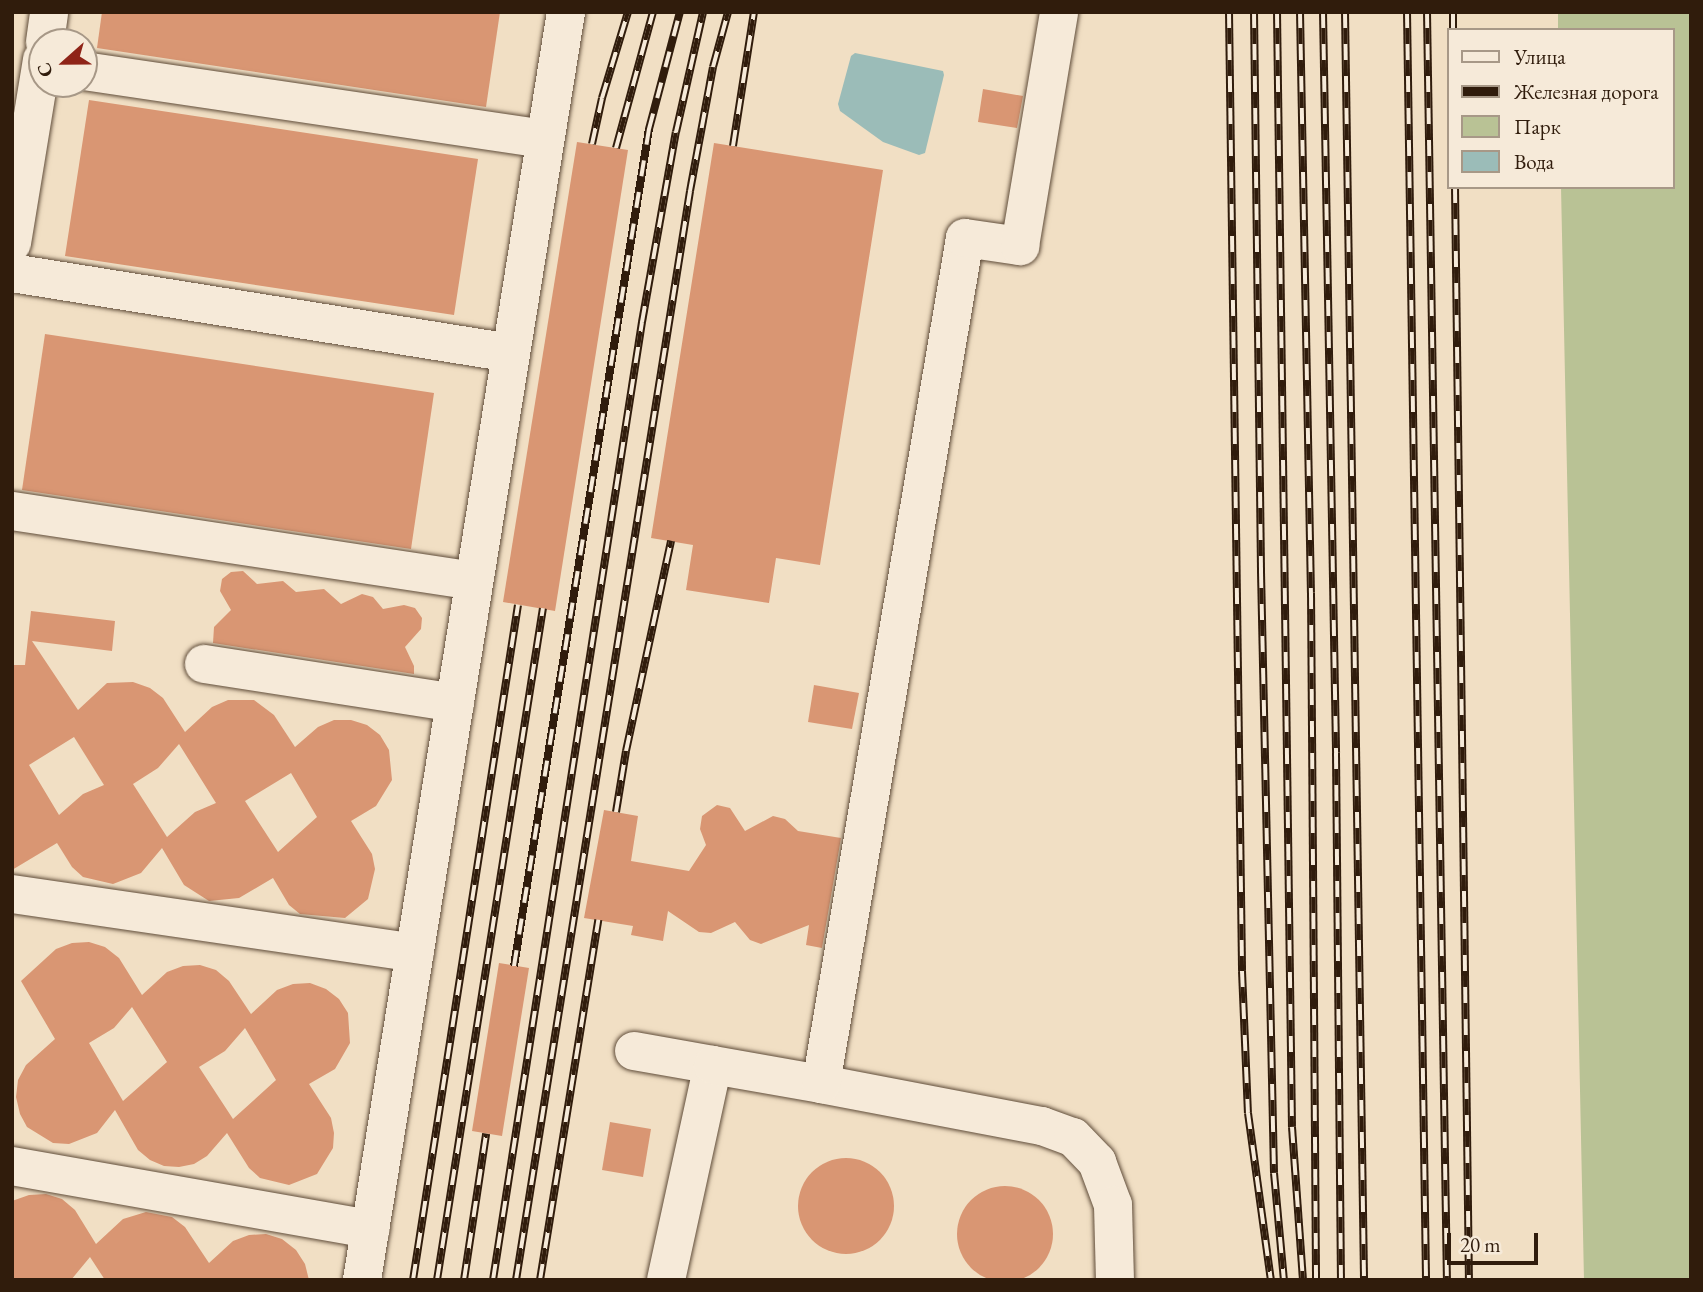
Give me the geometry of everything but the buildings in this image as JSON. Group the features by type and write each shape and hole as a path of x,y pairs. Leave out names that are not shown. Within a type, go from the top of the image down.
{"lane":[{"path":"362,1280 566,12"},
{"path":"821,1084 965,238 1020,246 1059,12"},
{"path":"98,73 545,138"},
{"path":"12,243 36,98"},
{"path":"12,273 511,354"},
{"path":"12,511 474,581"},
{"path":"204,664 455,703"},
{"path":"12,894 415,953"},
{"path":"634,1052 1042,1126 1073,1137 1097,1162 1113,1205 1115,1280"},
{"path":"666,1280 713,1065"},
{"path":"12,1166 370,1229"}],"green space":[{"path":"1558,12 1691,12 1691,1280 1584,1280 1561,189 1675,189 1675,28 1558,28"}],"water":[{"path":"855,53 943,71 925,153 919,155 883,142 840,111 838,104 851,56"}],"railway":[{"path":"592,144 602,98 628,12"},
{"path":"616,148 653,12"},
{"path":"514,966 649,129 680,12"},
{"path":"493,1280 642,322 676,132 703,12"},
{"path":"516,1280 690,191 713,67 728,12"},
{"path":"733,146 754,12"},
{"path":"1229,12 1242,971 1248,1113 1271,1280"},
{"path":"1254,12 1261,572 1274,1173 1284,1280"},
{"path":"1277,12 1292,1127 1303,1280"},
{"path":"1300,12 1311,593 1316,1280"},
{"path":"1323,12 1336,753 1341,1280"},
{"path":"1345,12 1364,1280"},
{"path":"1407,12 1426,1280"},
{"path":"1427,12 1447,1280"},
{"path":"1453,12 1453,28"},
{"path":"1455,189 1469,1280"},
{"path":"616,812 626,751 671,541"},
{"path":"413,1280 518,605"},
{"path":"437,1280 543,608"},
{"path":"540,1280 598,920"},
{"path":"464,1280 486,1134"}]}
